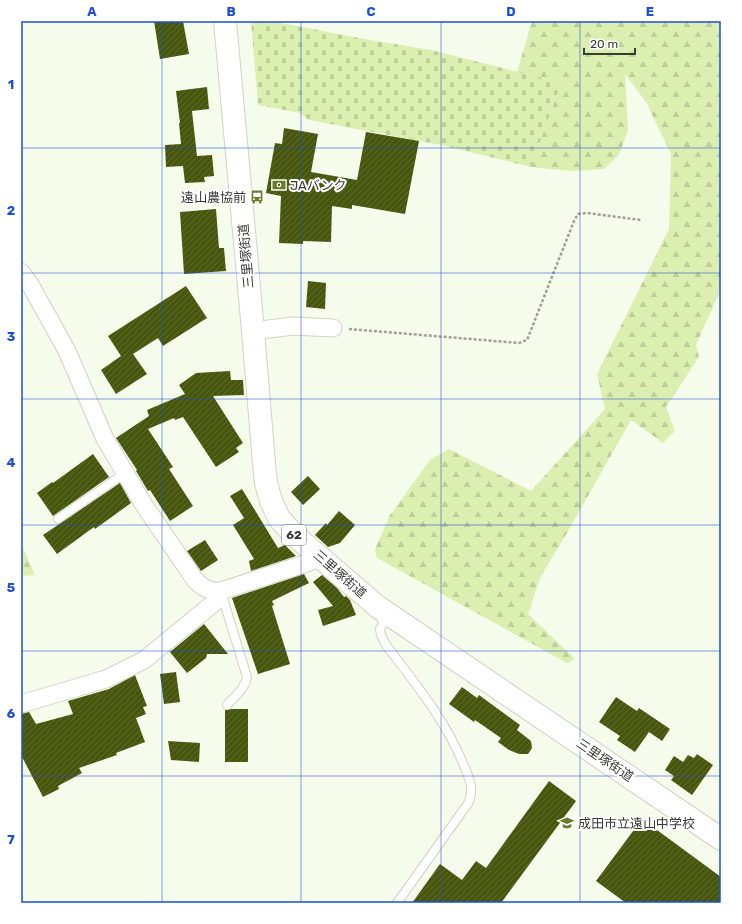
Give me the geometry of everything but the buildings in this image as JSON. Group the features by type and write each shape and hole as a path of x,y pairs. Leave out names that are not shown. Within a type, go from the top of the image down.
{"main road":[{"name":"三里塚街道","path":"225,21 266,483 271,501 279,518 292,534 378,607 720,836"}],"street":[{"path":"21,272 31,286 67,351 105,440 144,505 195,580 201,586 214,592 221,591 307,563 320,557"},
{"path":"253,331 293,326 333,328"},
{"path":"21,704 106,679 144,660 215,602 221,591"}],"lane":[{"path":"58,519 125,473"},
{"path":"221,591 247,677 243,688 227,705"},
{"path":"378,607 383,624 380,628 381,635 386,645 436,712 459,754 471,785 469,802 397,903"}],"path":[{"path":"333,328 519,343 527,340 578,214 587,213 641,220"}],"green space":[{"path":"251,21 271,21 431,50 561,83 531,167 441,145 309,120 300,113 258,105"},
{"path":"532,21 721,21 721,289 696,345 699,357 666,407 675,431 663,443 631,420 540,578 528,614 575,659 567,663 377,558 375,549 390,515 430,460 449,449 531,491 605,409 597,374 669,229 671,154 646,102 625,74 628,130 619,155 604,169 570,171 531,167 561,83 517,72"},
{"path":"21,543 35,575 24,576 21,572"}],"place":[{"name":"JAバンク","path":"279,185"},
{"name":"遠山農協前","path":"257,197"},
{"name":"成田市立遠山中学校","path":"567,823"}]}
